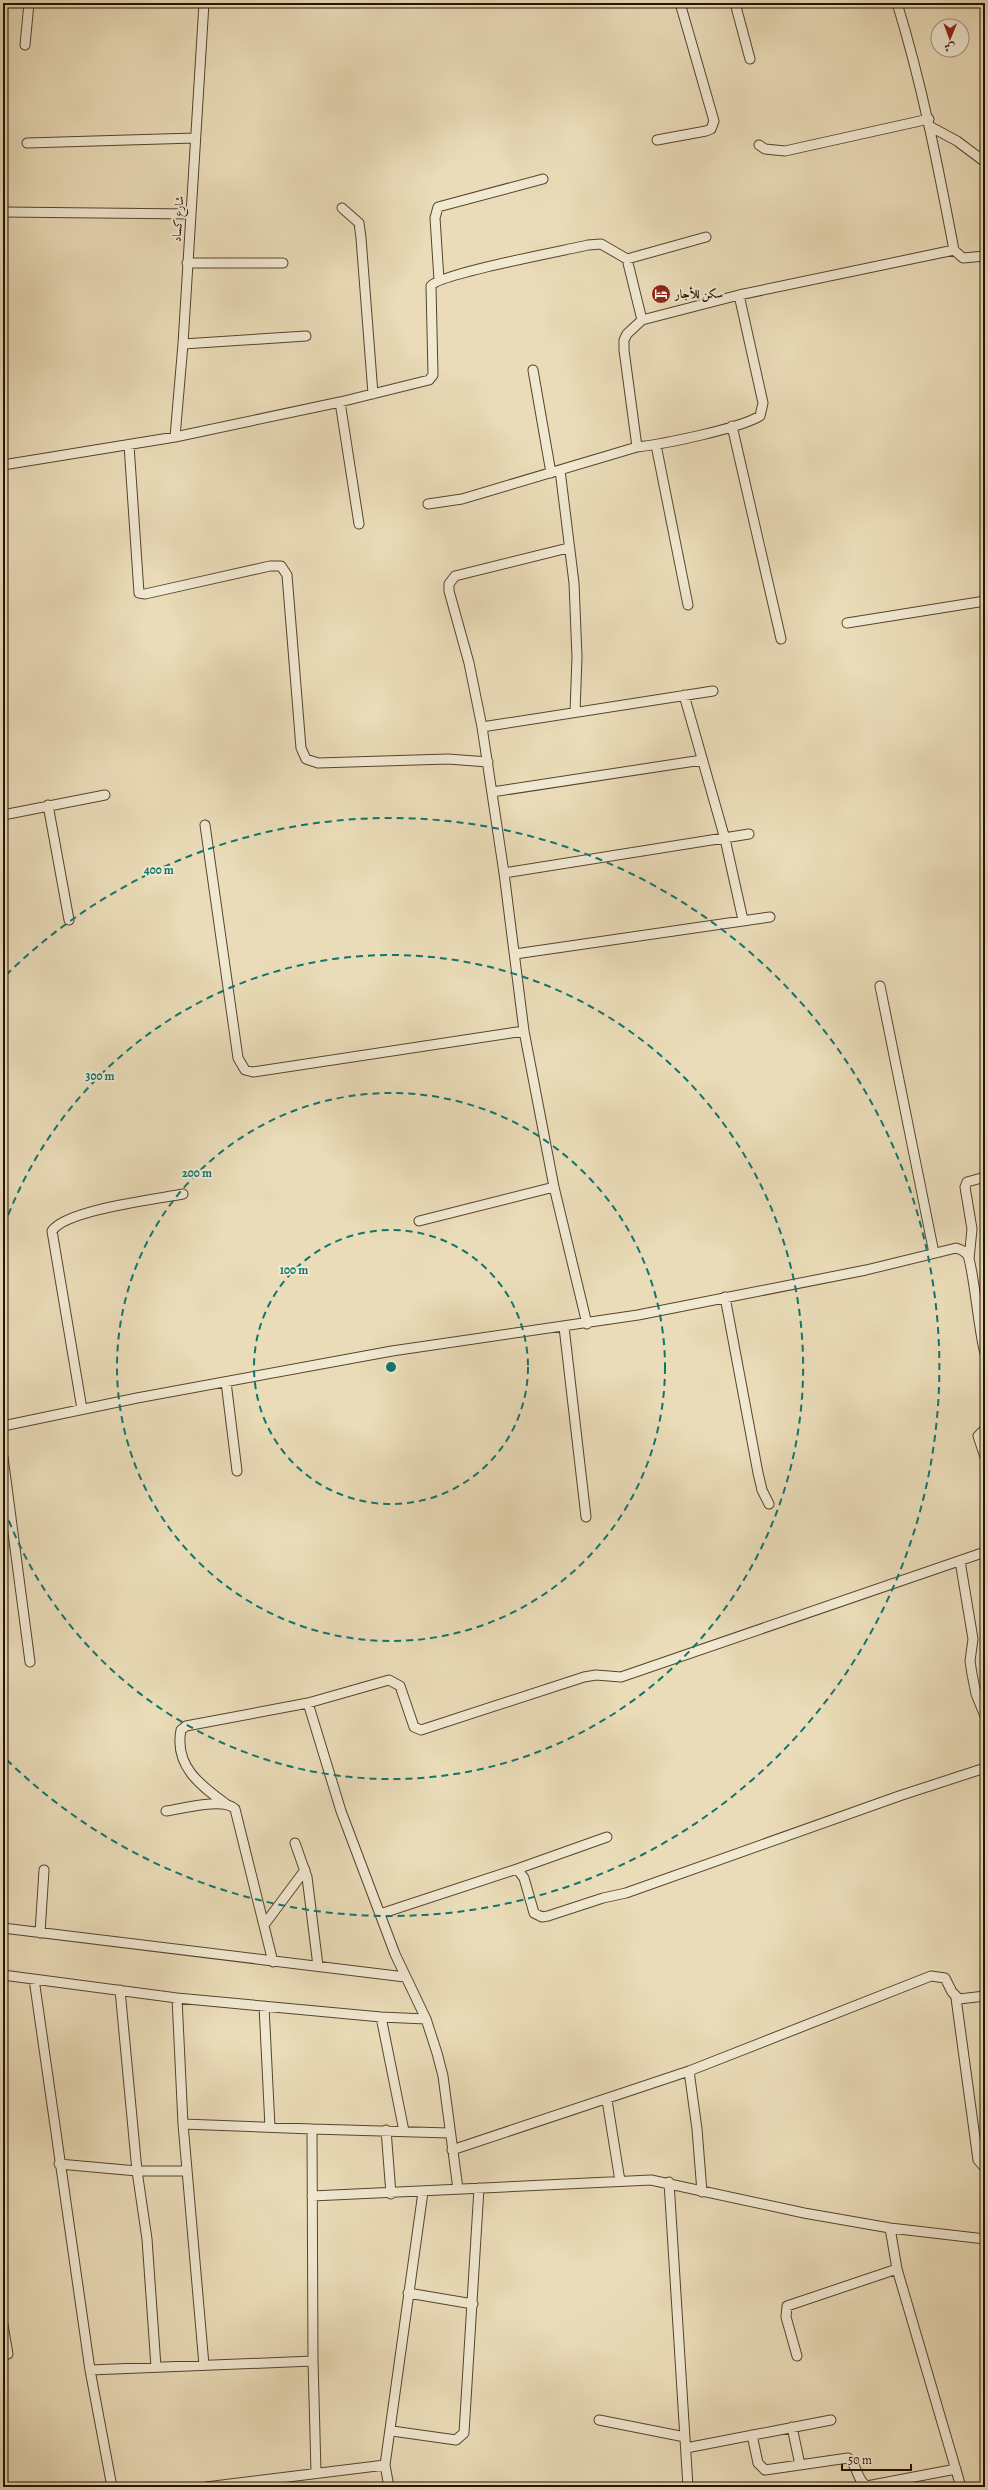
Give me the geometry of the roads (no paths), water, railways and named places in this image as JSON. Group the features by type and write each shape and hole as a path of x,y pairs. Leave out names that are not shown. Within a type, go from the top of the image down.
{"street":[{"path":"25,45 29,3"},
{"name":"شارع كساد","path":"175,437 183,344 204,3"},
{"path":"657,140 706,131 711,129 714,121 680,3"},
{"path":"735,3 750,59"},
{"path":"897,3 916,64 930,123 954,250 963,258 985,256"},
{"path":"759,145 765,149 785,151 930,123 985,162"},
{"path":"27,143 195,138"},
{"path":"439,280 436,218 438,207 543,179"},
{"path":"342,208 359,223 373,394"},
{"path":"3,212 191,214"},
{"path":"3,465 175,437 419,384 433,377 431,284 439,280 588,245 601,244 628,258 706,237"},
{"path":"637,447 628,392 624,340 632,328 642,320 739,295 954,250"},
{"path":"628,258 642,320"},
{"path":"187,263 283,263"},
{"path":"428,504 452,502 637,447 656,445 732,426 760,416 763,403 739,295"},
{"path":"183,344 306,336"},
{"path":"532,370 555,472 574,584 577,642 575,712"},
{"path":"340,402 359,524"},
{"path":"732,426 781,639"},
{"path":"129,445 139,593 145,594 270,566 281,566 287,575 301,748 306,759 318,763 448,759 488,762"},
{"path":"656,445 688,605"},
{"path":"568,548 465,572 455,576 451,580 449,592 450,600 469,663 488,762 515,954 524,1031 554,1187 587,1324"},
{"path":"847,623 985,602"},
{"path":"482,727 713,691"},
{"path":"684,695 725,839 743,920"},
{"path":"492,792 702,760"},
{"path":"3,815 105,795"},
{"path":"48,806 69,920"},
{"path":"205,825 238,1058 245,1070 253,1072 524,1031"},
{"path":"504,873 749,834"},
{"path":"515,954 770,917"},
{"path":"880,986 934,1253"},
{"path":"985,1177 967,1182 965,1187 972,1229 969,1259 978,1325 985,1353"},
{"path":"419,1221 554,1187"},
{"path":"82,1409 52,1231 60,1222 89,1212 183,1194"},
{"path":"3,1426 82,1409 392,1351 587,1324 866,1270 956,1248 962,1250 969,1259"},
{"path":"725,1298 758,1473 762,1490 769,1504"},
{"path":"564,1327 586,1517"},
{"path":"226,1382 237,1471"},
{"path":"985,1429 978,1436 985,1457"},
{"path":"3,1457 30,1662"},
{"path":"273,1962 237,1815 233,1807 226,1804 198,1782 187,1770 179,1748 180,1730 193,1724 308,1703 393,1680 402,1690 414,1727 421,1730 584,1677 596,1675 621,1677 985,1552"},
{"path":"960,1561 972,1639 970,1661 972,1674 976,1694 985,1716"},
{"path":"308,1703 341,1811 405,1977 426,2019 443,2076 449,2133 458,2188"},
{"path":"517,1869 524,1878 534,1912 542,1917 626,1892 902,1795 985,1768"},
{"path":"166,1811 226,1804"},
{"path":"380,1914 517,1869 607,1837"},
{"path":"296,1843 305,1870 314,1918 318,1966"},
{"path":"40,1932 44,1870"},
{"path":"264,1925 305,1870"},
{"path":"3,1928 405,1977"},
{"path":"3,1975 177,1998 381,2017 426,2019"},
{"path":"452,2150 607,2100 689,2071 931,1976 945,1978 956,1998 978,2160 985,2168"},
{"path":"34,1979 59,2164 90,2370 112,2487"},
{"path":"120,1990 137,2171 148,2239 156,2367"},
{"path":"956,1998 985,1996"},
{"path":"177,1998 183,2124 204,2365"},
{"path":"264,2006 270,2126"},
{"path":"381,2017 404,2131"},
{"path":"689,2071 697,2129 702,2192"},
{"path":"607,2100 620,2180"},
{"path":"183,2124 449,2133"},
{"path":"312,2129 313,2361 316,2472"},
{"path":"386,2130 391,2194"},
{"path":"59,2164 137,2171 187,2171"},
{"path":"312,2196 391,2194 458,2188 620,2180 651,2180 669,2182 702,2192 890,2228 985,2239"},
{"path":"669,2182 688,2487"},
{"path":"392,2431 446,2440 456,2440 462,2436 465,2427 479,2188"},
{"path":"389,2487 386,2465 392,2431 408,2293 423,2192"},
{"path":"890,2228 897,2269 961,2487"},
{"path":"797,2356 786,2317 787,2306 897,2269"},
{"path":"408,2293 472,2304"},
{"path":"3,2326 8,2354"},
{"path":"90,2370 313,2361"},
{"path":"599,2420 685,2437"},
{"path":"686,2448 831,2420"},
{"path":"792,2427 800,2465"},
{"path":"752,2435 760,2467 771,2470 842,2457 848,2458 855,2464 860,2481 867,2486 956,2469"},
{"path":"206,2487 233,2486 316,2472 386,2465"}],"place":[{"name":"سكن للأجار","path":"661,294"}]}
